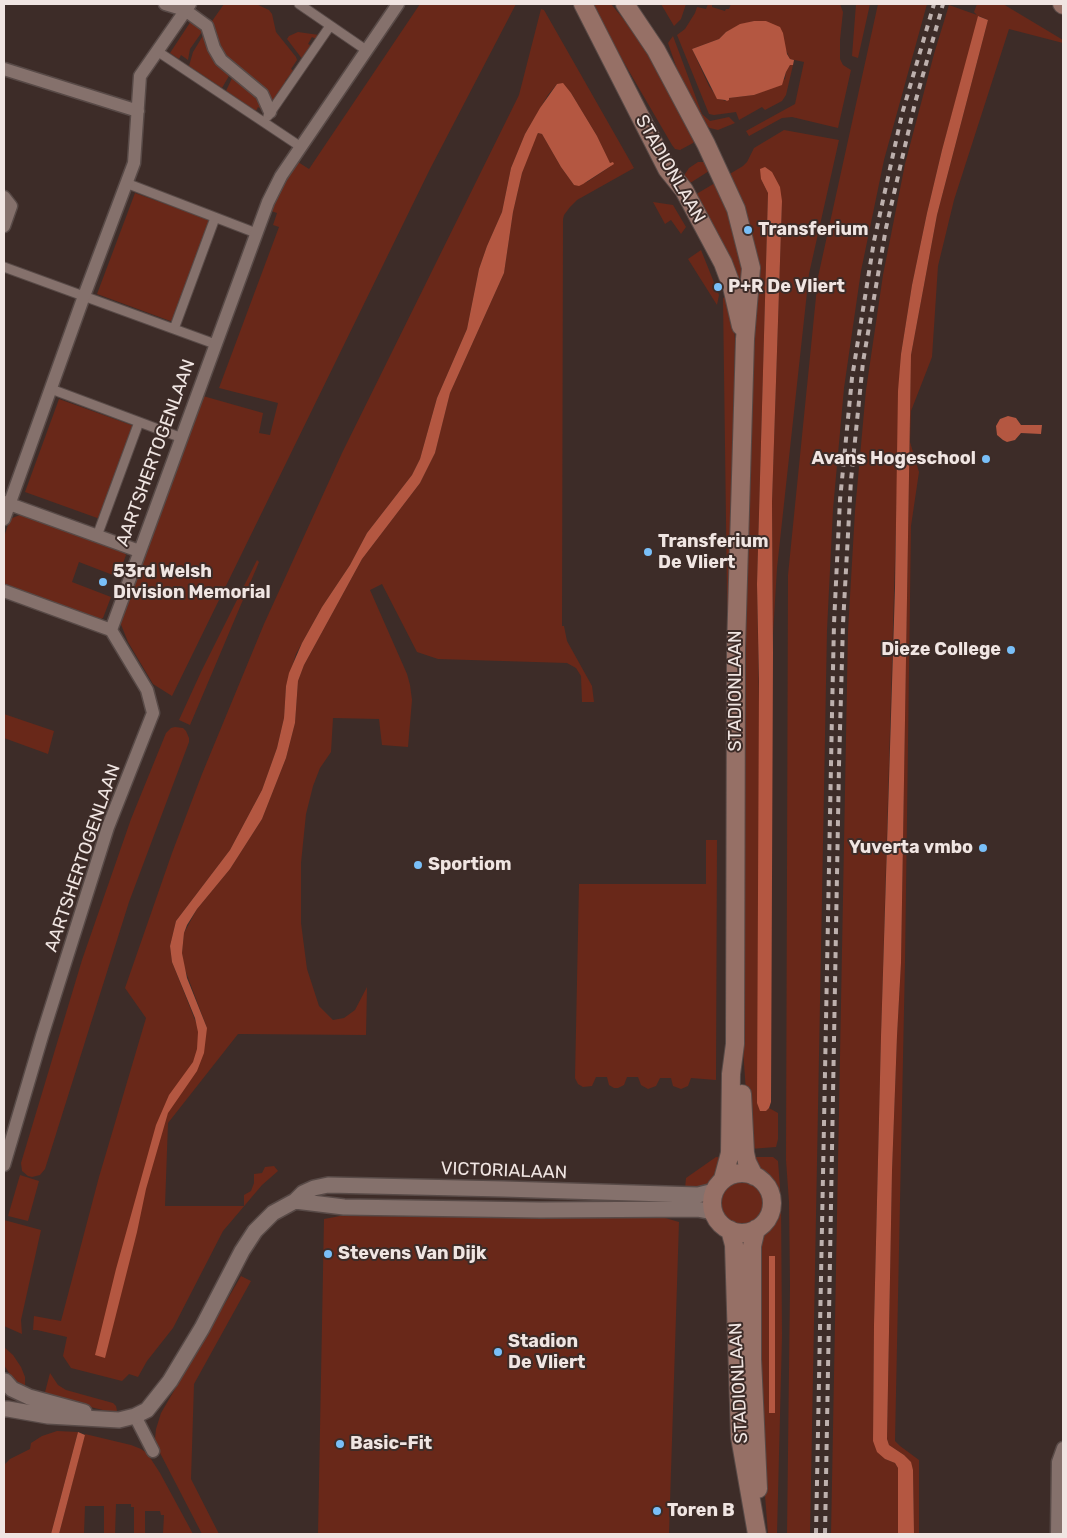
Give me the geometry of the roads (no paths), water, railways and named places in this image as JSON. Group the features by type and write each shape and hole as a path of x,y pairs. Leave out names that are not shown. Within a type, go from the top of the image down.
{"main road":[{"name":"STADIONLAAN","path":"582,4 667,169 684,190 723,263 732,287 745,339"},
{"name":"STADIONLAAN","path":"625,4 656,50 706,144 736,210 752,268 745,339 736,648 735,1044 731,1074 730,1153 719,1185"},
{"name":"STADIONLAAN","path":"735,1044 740,1074 745,1153 754,1176"},
{"path":"744,1173 754,1176 768,1188 771,1197 771,1207 763,1224 756,1229 738,1233 720,1223 713,1212 712,1205 719,1185 733,1174 744,1173"},
{"name":"STADIONLAAN","path":"756,1229 752,1246 752,1359 759,1534"},
{"name":"STADIONLAAN","path":"730,1230 734,1245 740,1437 759,1534"}],"street":[{"path":"165,4 188,7 207,26 214,48 221,60 262,94 267,117"},
{"path":"299,4 366,50"},
{"name":"AARTSHERTOGENLAAN","path":"4,1165 42,1036 108,828 153,714 146,690 111,630 268,202 276,185 398,4"},
{"path":"4,520 7,503 134,163 140,76 188,7"},
{"path":"267,117 330,26"},
{"path":"157,51 267,117 301,147"},
{"path":"4,69 138,111"},
{"path":"126,183 256,234"},
{"path":"4,197 11,206 4,226"},
{"path":"174,329 215,218"},
{"path":"4,267 215,344"},
{"path":"51,389 182,438"},
{"path":"97,536 139,422"},
{"path":"7,503 139,551"},
{"path":"4,591 111,630"},
{"name":"VICTORIALAAN","path":"4,1409 48,1416 119,1420 135,1416 147,1410 170,1381 202,1328 242,1251 255,1231 273,1213 296,1201 303,1193 314,1188 328,1186 495,1188 698,1195 719,1185"},
{"name":"VICTORIALAAN","path":"296,1201 344,1207 540,1210 698,1209 713,1212"},
{"path":"4,1379 6,1389 4,1400"},
{"name":"VICTORIALAAN","path":"4,1379 12,1389 29,1396 104,1419"},
{"path":"135,1416 153,1451"},
{"path":"1057,1534 1058,1462 1063,1448"}],"railway":[{"path":"816,1534 834,624 840,500 852,378 874,241 902,114 934,4"},
{"path":"825,1534 839,765 843,624 851,480 863,362 886,228 915,103 943,4"}],"place":[{"name":"Transferium","path":"748,230"},
{"name":"P+R De Vliert","path":"718,287"},
{"name":"Avans Hogeschool","path":"986,459"},
{"name":"Transferium De Vliert","path":"648,552"},
{"name":"53rd Welsh Division Memorial","path":"103,582"},
{"name":"Dieze College","path":"1011,650"},
{"name":"Yuverta vmbo","path":"983,848"},
{"name":"Sportiom","path":"418,865"},
{"name":"Stevens Van Dijk","path":"328,1254"},
{"name":"Stadion De Vliert","path":"498,1352"},
{"name":"Basic-Fit","path":"340,1444"},
{"name":"Toren B","path":"657,1511"}]}
